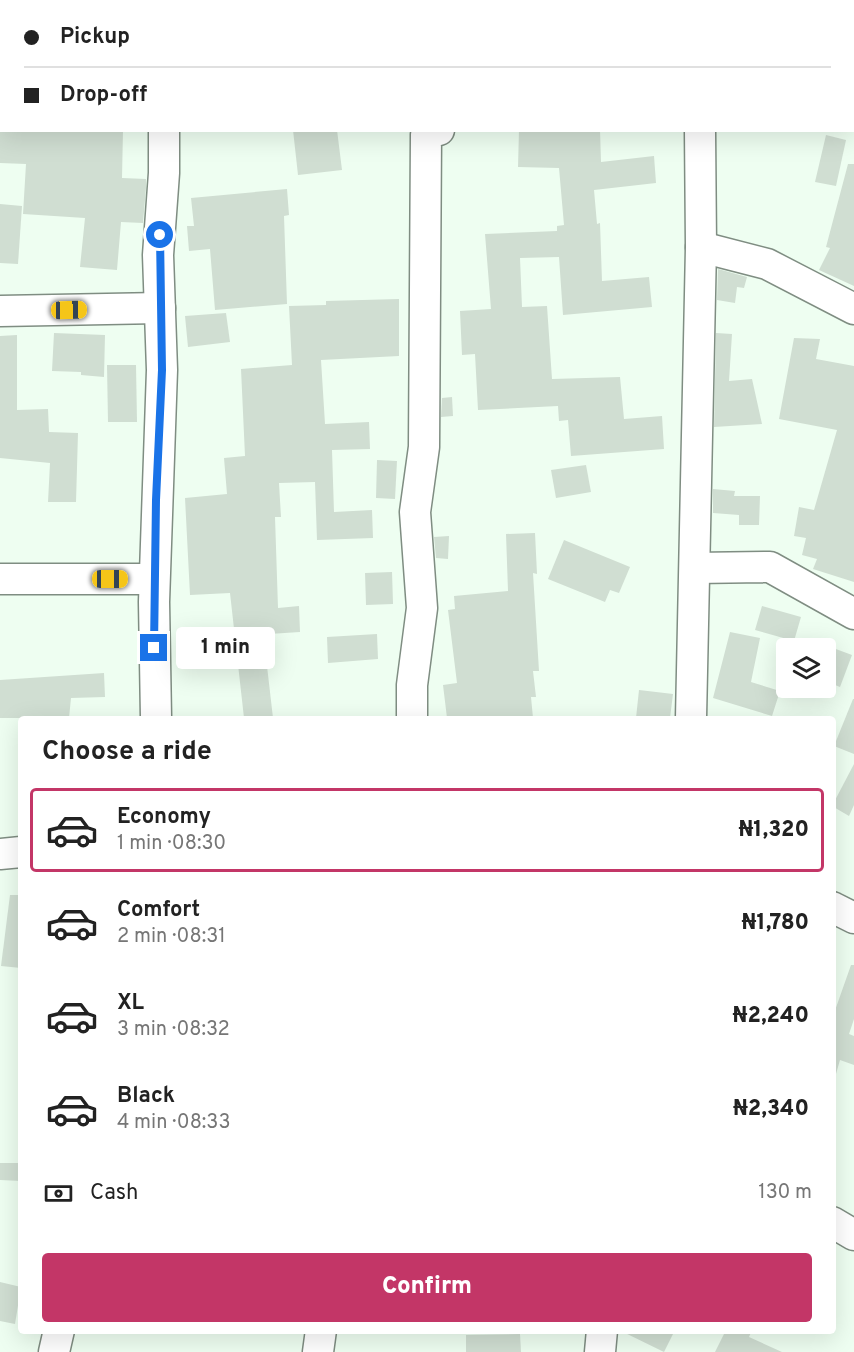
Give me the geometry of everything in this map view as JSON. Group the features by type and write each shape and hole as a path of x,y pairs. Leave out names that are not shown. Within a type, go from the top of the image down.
{"street":[{"path":"156,716 154,579 162,370 158,255 164,173 164,132"},
{"path":"412,716 412,685 422,608 415,512 424,447 430,132"},
{"path":"691,716 701,247 700,132"},
{"path":"701,247 767,264 854,309"},
{"path":"0,311 160,308"},
{"path":"695,568 770,567 854,614"},
{"path":"0,579 154,579"},
{"path":"0,854 18,852"},
{"path":"836,909 854,918"},
{"path":"836,1224 854,1235"},
{"path":"54,1352 58,1334"},
{"path":"318,1352 320,1334"},
{"path":"600,1352 602,1334"}],"building":[{"path":"0,132 123,132 122,178 146,179 146,188 143,223 121,222 117,270 80,267 85,218 23,214 26,164 0,163"},
{"path":"293,132 337,132 342,170 298,175"},
{"path":"519,132 600,132 601,162 654,156 656,183 594,190 597,224 600,223 602,281 649,277 652,307 563,315 559,257 520,258 522,307 547,306 552,379 620,377 624,419 662,416 664,449 571,456 568,420 559,421 558,406 478,410 475,354 462,355 460,311 491,309 485,234 557,231 557,226 564,225 559,168 518,167"},
{"path":"826,135 846,140 836,186 815,182"},
{"path":"848,164 854,164 854,286 819,270 830,248 826,247"},
{"path":"287,189 289,215 284,216 287,304 215,310 210,249 189,251 187,226 194,226 191,198"},
{"path":"0,204 22,206 18,264 0,263"},
{"path":"718,269 747,277 744,288 737,287 735,303 717,300"},
{"path":"399,299 399,356 321,360 325,424 369,422 370,449 332,450 334,512 372,510 373,538 317,540 315,482 279,483 281,517 275,517 278,608 299,606 300,632 269,634 270,666 267,666 273,716 244,716 230,593 190,595 185,498 227,494 224,458 245,456 241,369 292,365 289,306 326,305 326,301"},
{"path":"226,313 230,342 188,347 185,316"},
{"path":"54,333 105,335 104,377 81,375 81,372 52,371"},
{"path":"716,333 732,334 729,381 752,379 762,424 714,427"},
{"path":"17,335 17,410 48,409 49,432 78,433 76,502 48,502 50,463 0,458 0,336"},
{"path":"794,338 820,339 816,359 854,366 854,582 813,569 817,559 802,555 806,538 794,536 799,507 814,510 837,430 779,419"},
{"path":"107,365 136,365 137,422 108,422"},
{"path":"452,397 453,416 441,417 442,398"},
{"path":"377,460 397,461 395,499 376,498"},
{"path":"586,465 591,492 556,498 551,470"},
{"path":"713,489 735,491 734,496 760,496 759,525 739,525 739,515 713,513"},
{"path":"535,533 537,574 533,573 539,671 533,671 536,697 531,697 533,716 447,716 443,685 457,683 448,610 455,609 454,596 508,591 506,534"},
{"path":"449,536 448,559 436,558 434,537"},
{"path":"564,540 630,567 619,593 610,590 605,602 548,579"},
{"path":"392,572 393,604 366,605 365,573"},
{"path":"762,606 801,617 795,638 783,638 755,630"},
{"path":"730,632 760,638 751,682 776,690 778,698 772,716 713,698"},
{"path":"377,634 378,659 328,663 327,637"},
{"path":"836,649 852,655 840,687 836,685"},
{"path":"104,673 105,697 71,698 69,716 0,718 0,680"},
{"path":"639,690 673,694 670,716 636,716"},
{"path":"854,699 854,754 836,747 836,741"},
{"path":"854,764 854,805 849,816 836,808 836,798"},
{"path":"10,895 18,895 18,968 1,966"},
{"path":"851,965 854,965 854,1019 849,1034 854,1036 854,1065 840,1060 836,1074 836,1008"},
{"path":"0,1163 18,1163 18,1181 0,1180"},
{"path":"0,1282 18,1286 15,1324 0,1321"},
{"path":"520,1334 521,1352 466,1352 466,1335"},
{"path":"627,1334 673,1334 664,1352"},
{"path":"724,1334 750,1334 749,1337 782,1352 715,1352"}],"route":[{"path":"154,648 156,500 162,370 158,255 160,235"}]}
